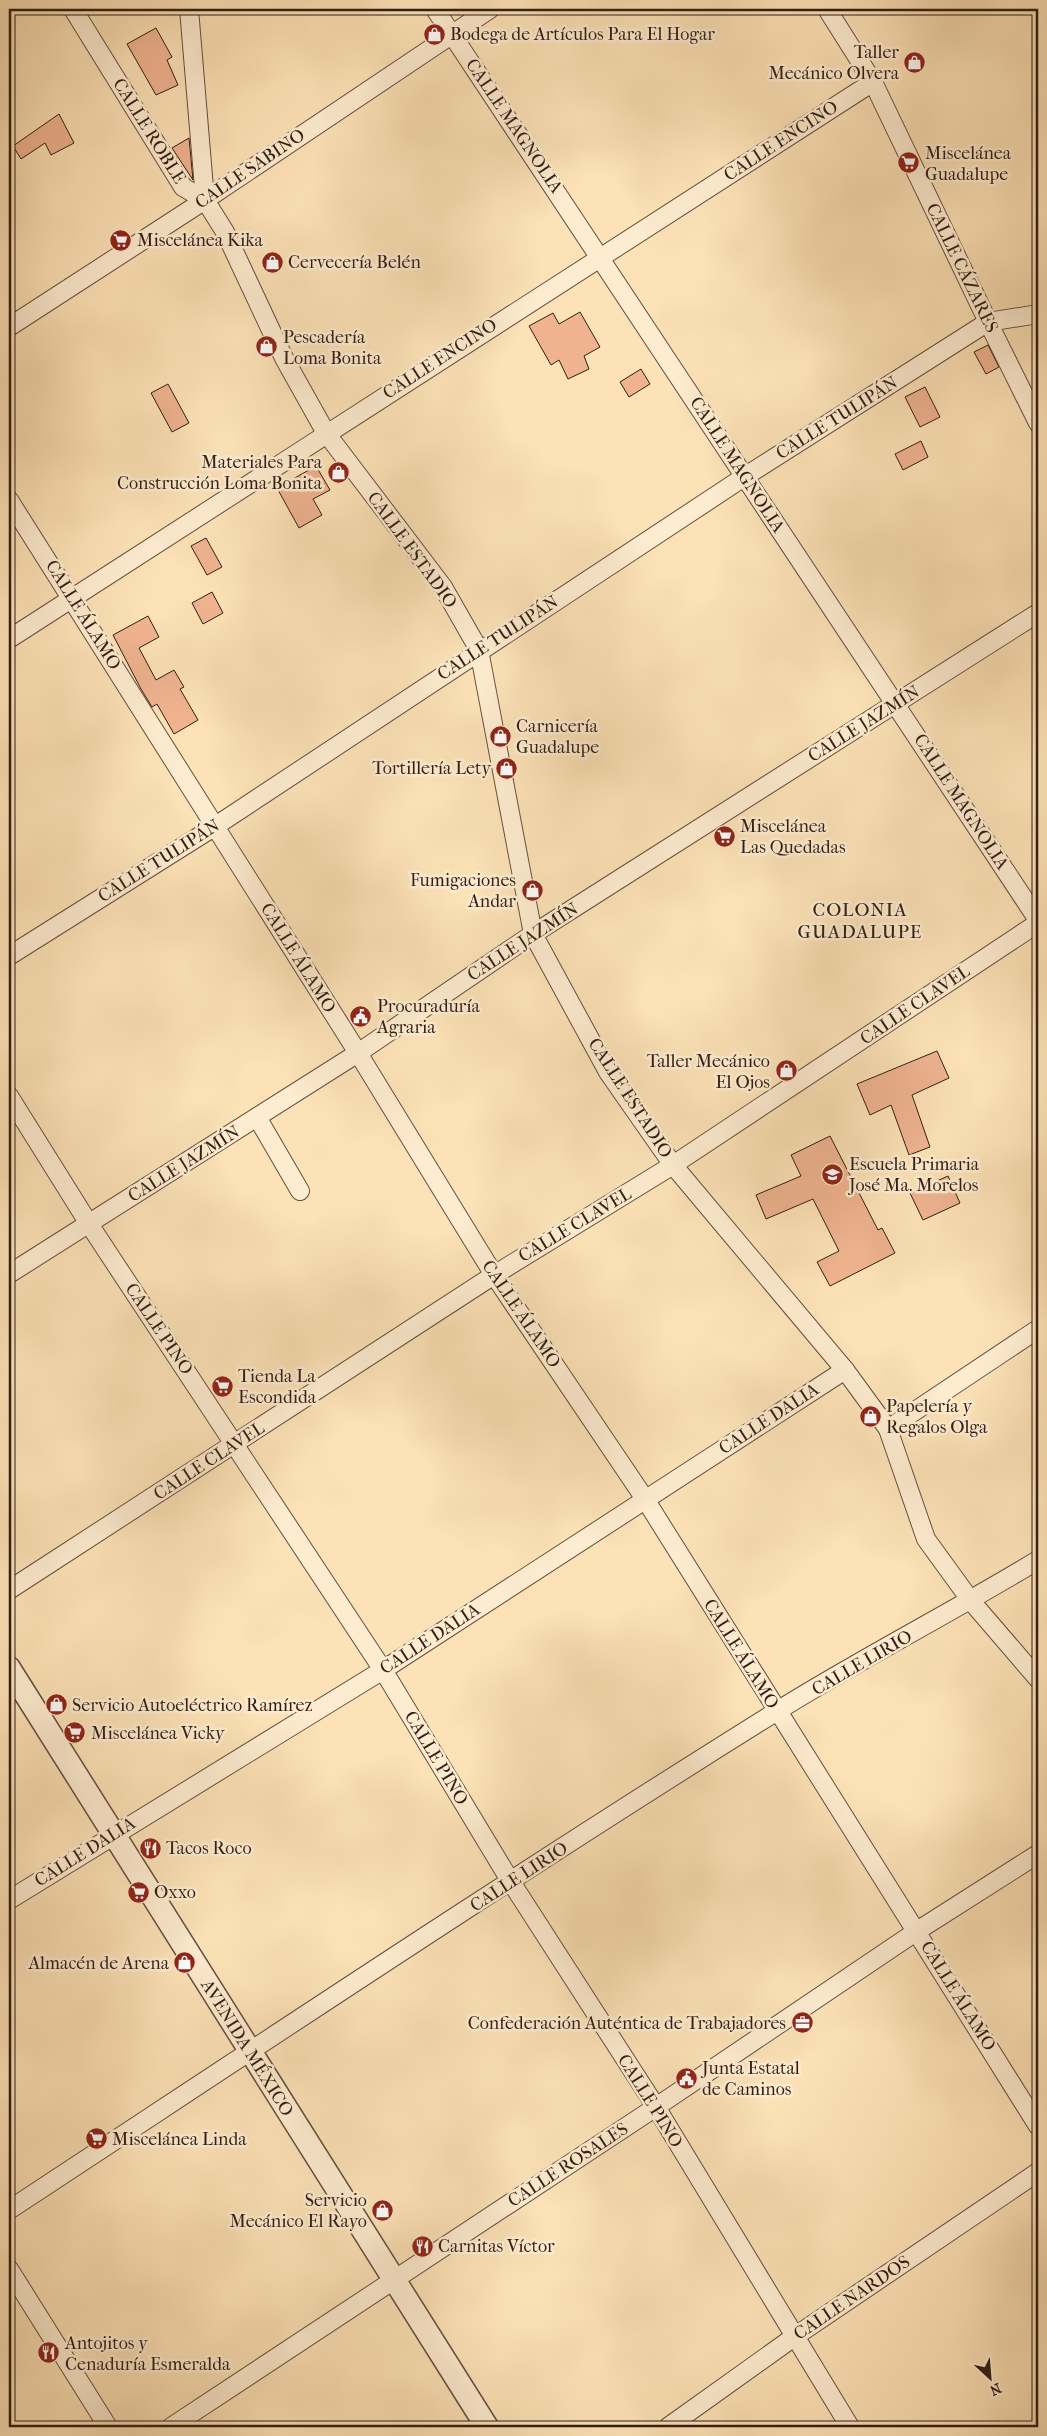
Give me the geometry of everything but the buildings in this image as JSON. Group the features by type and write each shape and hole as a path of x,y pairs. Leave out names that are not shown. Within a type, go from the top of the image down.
{"street":[{"name":"CALLE ROBLE","path":"73,9 183,187 205,200 225,232 284,358 326,433"},
{"path":"189,9 205,200"},
{"name":"CALLE MAGNOLIA","path":"435,9 601,256 744,477 896,704 1038,922"},
{"name":"CALLE SABINO","path":"9,327 205,200 490,9"},
{"name":"CALLE CÁZARES","path":"827,9 873,82 1038,423"},
{"name":"CALLE ENCINO","path":"9,639 873,82"},
{"path":"988,322 1038,314"},
{"name":"CALLE TULIPÁN","path":"9,956 214,827 479,650 744,477 988,322"},
{"name":"CALLE ESTADIO","path":"326,433 443,587 479,650 533,934 608,1072 673,1165 844,1370 888,1429 926,1539 971,1601 1038,1678"},
{"name":"CALLE ÁLAMO","path":"9,500 358,1053 494,1275 645,1500 776,1712 917,1931 1038,2126"},
{"name":"CALLE JAZMÍN","path":"9,1274 358,1053 533,934 1038,613"},
{"name":"CALLE CLAVEL","path":"9,1590 494,1275 673,1165 1038,922"},
{"name":"CALLE PINO","path":"9,1096 89,1224 236,1444 383,1670 511,1882 656,2107 850,2427"},
{"path":"257,1117 300,1191"},
{"path":"888,1429 1038,1329"},
{"name":"CALLE DALIA","path":"9,1900 383,1670 844,1370"},
{"name":"CALLE LIRIO","path":"9,2210 249,2052 776,1712 971,1601 1038,1560"},
{"name":"AVENIDA MÉXICO","path":"9,1668 249,2052 487,2427"},
{"name":"CALLE ROSALES","path":"172,2427 656,2107 917,1931 1038,1854"},
{"name":"CALLE NARDOS","path":"668,2427 794,2337 1038,2172"},
{"path":"9,2269 108,2427"}],"place":[{"name":"Bodega de Artículos Para El Hogar","path":"434,34"},
{"name":"Taller Mecánico Olvera","path":"915,62"},
{"name":"Miscelánea Guadalupe","path":"909,163"},
{"name":"Miscelánea Kika","path":"121,240"},
{"name":"Cervecería Belén","path":"272,262"},
{"name":"Pescadería Loma Bonita","path":"267,347"},
{"name":"Materiales Para Construcción Loma Bonita","path":"338,472"},
{"name":"Carnicería Guadalupe","path":"500,736"},
{"name":"Tortillería Lety","path":"507,768"},
{"name":"Miscelánea Las Quedadas","path":"724,836"},
{"name":"Fumigaciones Andar","path":"532,890"},
{"name":"Procuraduría Agraria","path":"361,1016"},
{"name":"Taller Mecánico El Ojos","path":"786,1071"},
{"name":"Escuela Primaria José Ma. Morelos","path":"833,1174"},
{"name":"Tienda La Escondida","path":"222,1386"},
{"name":"Papelería y Regalos Olga","path":"870,1416"},
{"name":"Servicio Autoeléctrico Ramírez","path":"56,1705"},
{"name":"Miscelánea Vicky","path":"75,1733"},
{"name":"Tacos Roco","path":"150,1848"},
{"name":"Oxxo","path":"138,1892"},
{"name":"Almacén de Arena","path":"185,1963"},
{"name":"Confederación Auténtica de Trabajadores","path":"802,2023"},
{"name":"Junta Estatal de Caminos","path":"686,2078"},
{"name":"Miscelánea Linda","path":"96,2139"},
{"name":"Servicio Mecánico El Rayo","path":"383,2210"},
{"name":"Carnitas Víctor","path":"422,2246"},
{"name":"Antojitos y Cenaduría Esmeralda","path":"49,2353"}],"district":[{"name":"COLONIA GUADALUPE","path":"860,921"}]}
